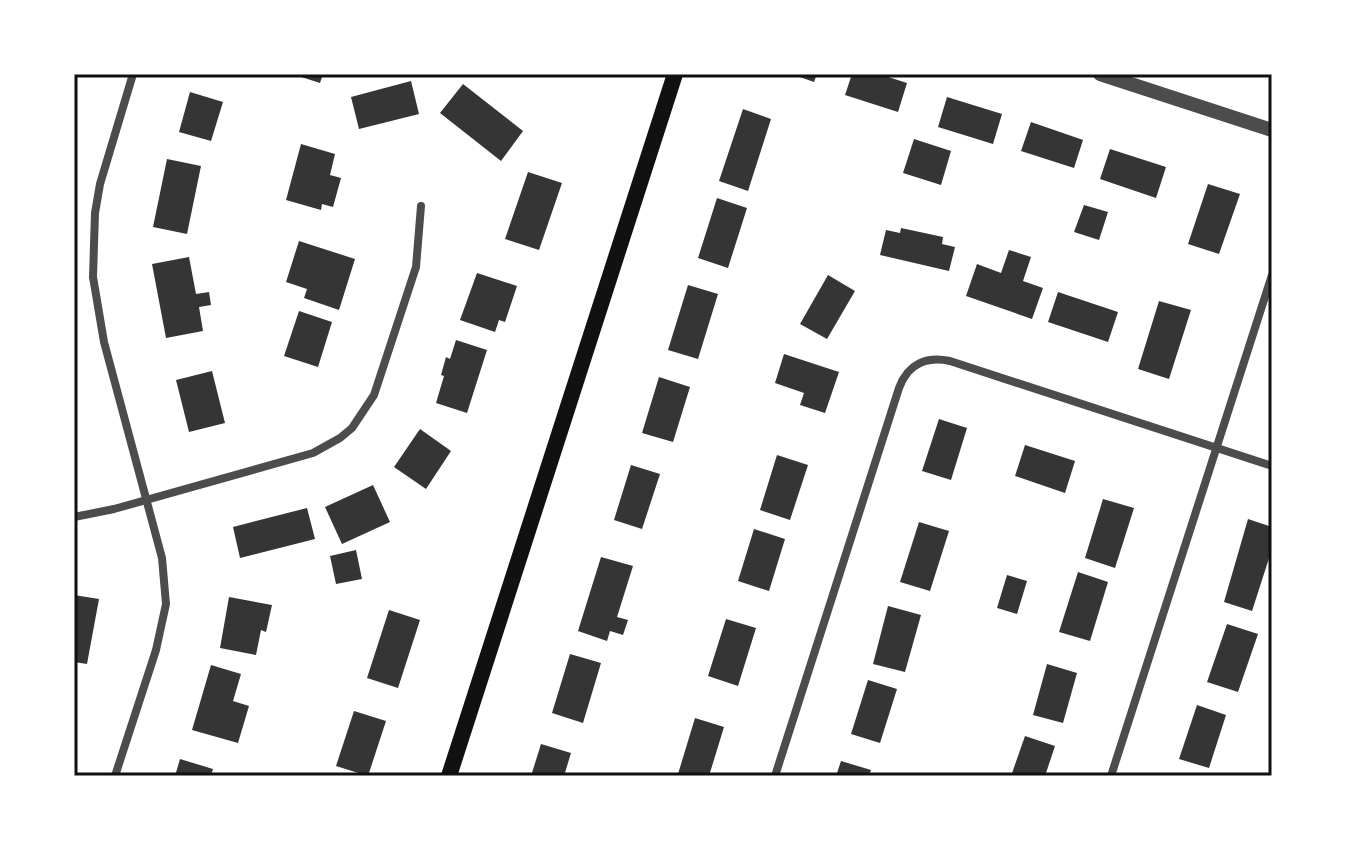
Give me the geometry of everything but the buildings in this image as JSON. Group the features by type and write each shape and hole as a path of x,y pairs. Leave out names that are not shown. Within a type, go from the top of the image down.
{"main road":[{"path":"449,776 675,74"}],"street":[{"path":"115,776 156,650 166,604 162,558 104,342 93,277 95,213 100,184 133,74"},
{"path":"1100,74 1272,130"},
{"path":"74,517 313,453 352,428 374,395 416,267 421,206"},
{"path":"1111,776 1272,275"},
{"path":"775,776 899,388 906,373 918,362 935,359 950,361 1272,466"}]}
